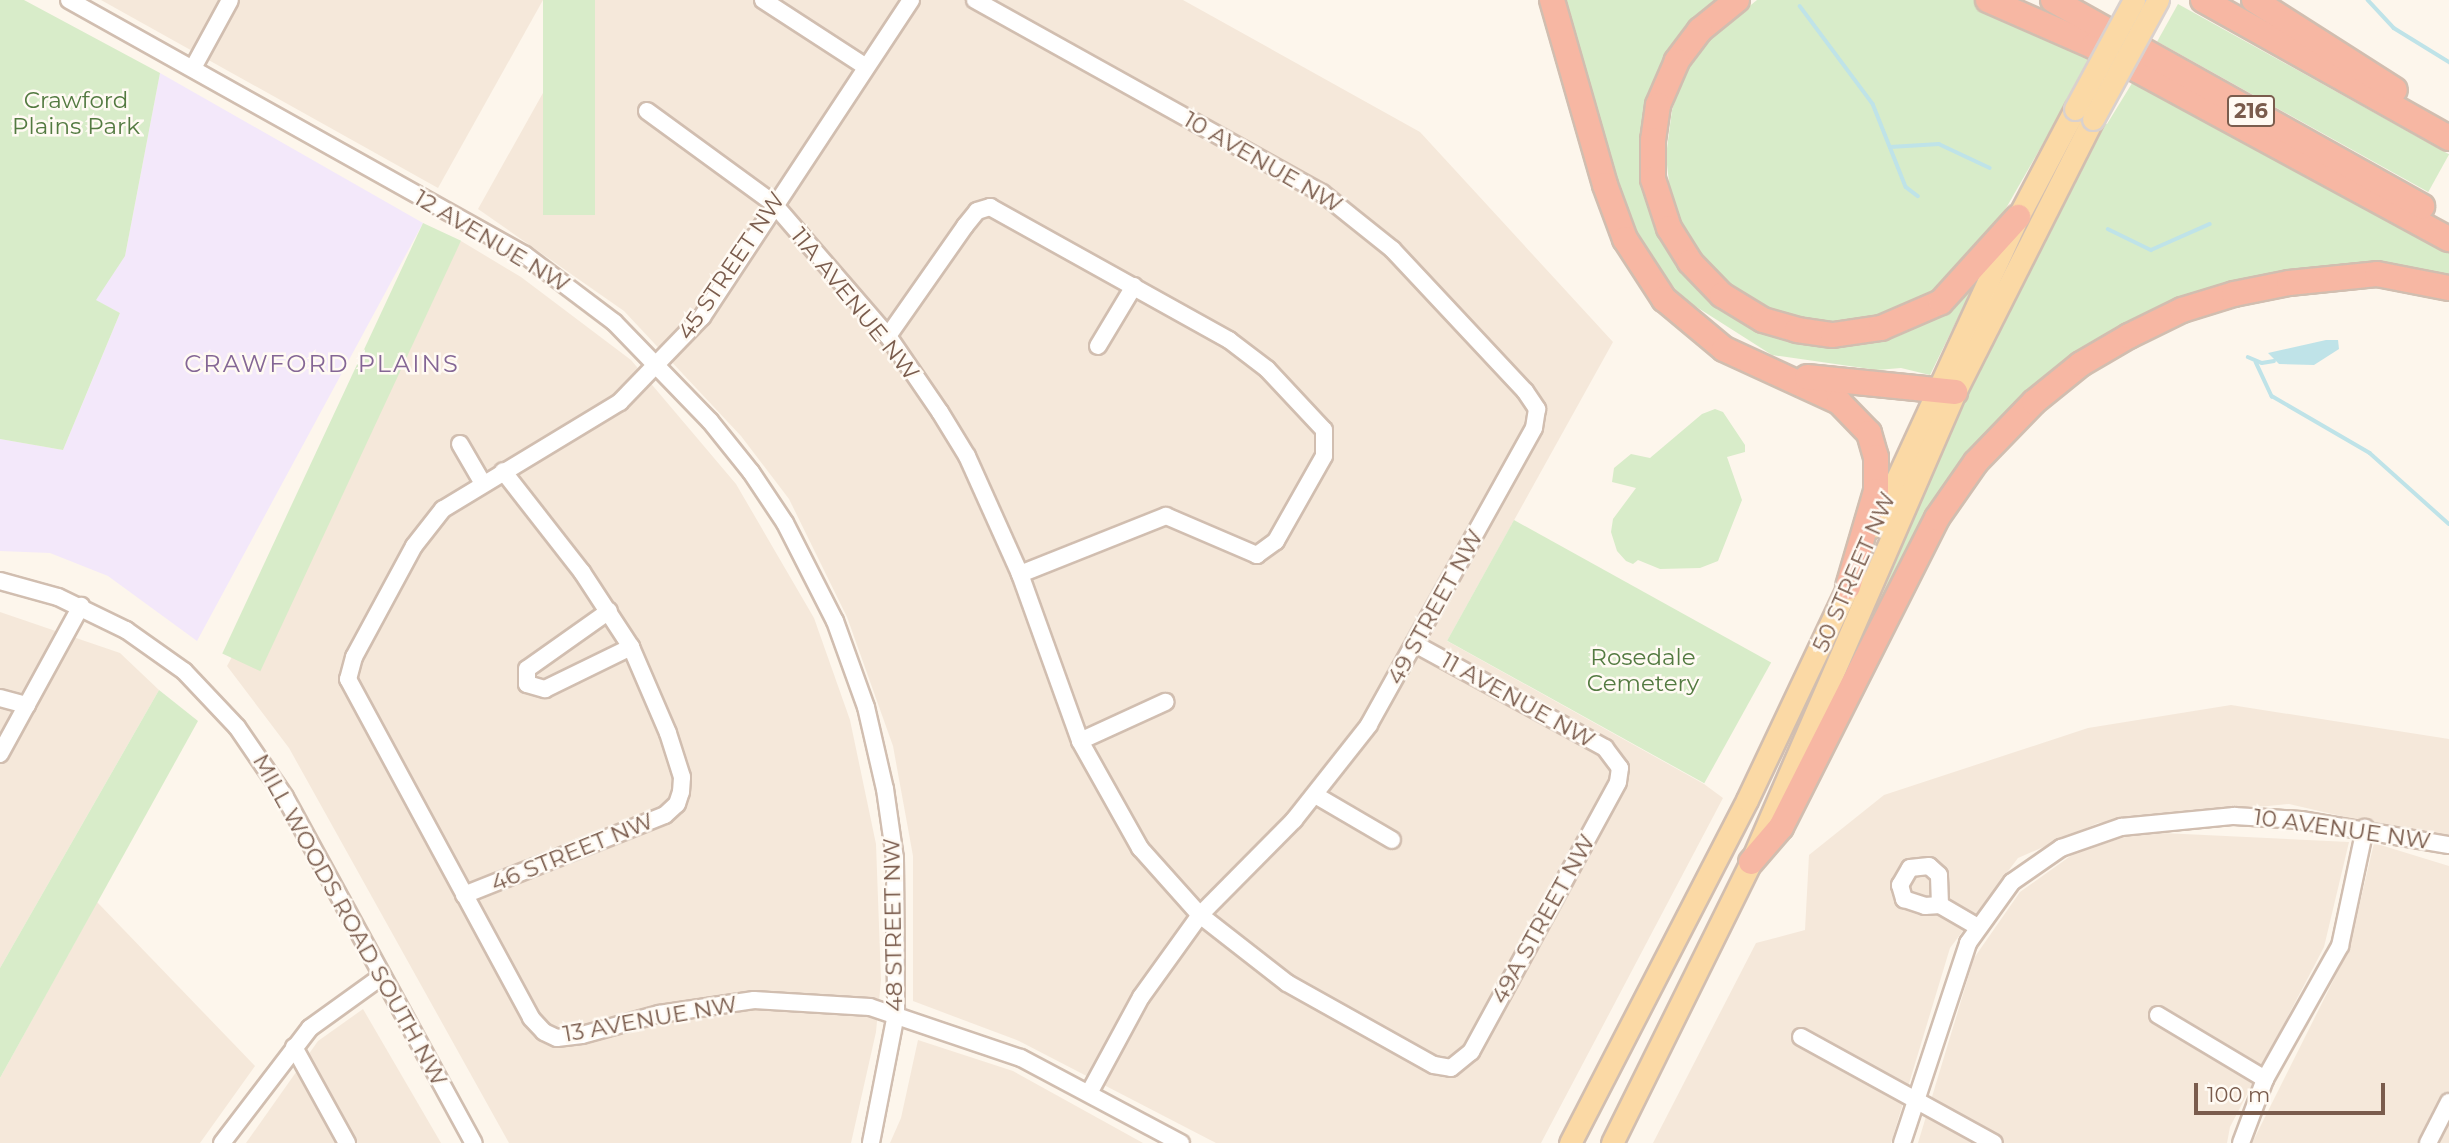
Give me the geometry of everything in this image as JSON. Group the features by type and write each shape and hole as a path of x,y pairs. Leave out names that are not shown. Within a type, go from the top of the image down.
{"highway":[{"path":"1552,0 1605,185 1625,239 1664,299 1724,349 1839,402 1869,433 1876,457 1876,491 1848,587"},
{"path":"1737,0 1700,30 1678,61 1658,105 1652,148 1653,179 1669,228 1690,262 1722,295 1763,320 1797,330 1833,335 1881,328 1941,302 2018,217"},
{"path":"1988,0 2092,46 2449,239"},
{"name":"216","path":"2053,0 2449,221"},
{"path":"2203,0 2449,138"},
{"path":"2255,0 2449,123"},
{"path":"1751,862 1781,827 1937,518 1976,461 2034,402 2081,364 2129,335 2182,310 2234,294 2377,274 2449,288"},
{"path":"1759,364 1829,382 1945,392"}],"main road":[{"name":"50 STREET NW","path":"1570,1142 1753,788 1848,587 2084,114 2134,0"},
{"name":"50 STREET NW","path":"1612,1143 1751,862 2018,217 2158,0"}],"street":[{"name":"12 AVENUE NW","path":"69,0 524,255 614,322 660,366 718,431 785,523 835,621 866,707"},
{"path":"192,68 230,0"},
{"path":"763,0 866,67"},
{"name":"45 STREET NW","path":"349,672 425,529 443,509 482,482 620,402 660,366 702,317 773,203 911,0"},
{"name":"10 AVENUE NW","path":"975,0 1322,192 1392,249 1525,391 1537,409"},
{"name":"11A AVENUE NW","path":"648,111 773,203 888,336 954,433 1020,575 1080,741 1140,848 1200,915 1305,995 1434,1065 1451,1068"},
{"path":"888,336 965,226 977,211 990,207 1229,340 1267,369 1324,430 1327,440 1324,456 1276,541 1257,555 1166,516 1020,575"},
{"path":"1098,346 1135,286"},
{"name":"49 STREET NW","path":"1089,1093 1141,998 1200,915 1315,795 1369,725 1534,428 1537,409"},
{"path":"460,444 482,482"},
{"path":"503,471 610,611 631,648 545,689 527,684 527,669 610,611"},
{"name":"MILL WOODS ROAD SOUTH NW","path":"0,581 81,606 164,655 237,727 285,797 474,1143"},
{"path":"0,754 81,606"},
{"name":"11 AVENUE NW","path":"1415,644 1605,748 1616,761"},
{"name":"46 STREET NW","path":"464,895 665,816 677,804 681,777 652,690 631,648"},
{"name":"13 AVENUE NW","path":"349,672 359,707 531,1018 557,1038 659,1013 754,1000 840,1003 897,1014 1000,1049 1181,1143"},
{"path":"0,698 27,705"},
{"path":"1080,741 1166,702"},
{"name":"48 STREET NW","path":"866,707 878,749 895,858 897,1014 871,1143"},
{"name":"49A STREET NW","path":"1451,1068 1471,1052 1611,794 1620,775 1616,761"},
{"path":"1315,795 1392,840"},
{"name":"10 AVENUE NW","path":"1902,1143 1960,959 2001,894 2041,860 2079,840 2120,827 2234,816 2365,828 2449,845"},
{"path":"2241,1143 2265,1079 2340,946 2365,828"},
{"path":"1940,905 1978,927"},
{"path":"222,1143 294,1047 329,1010 382,976"},
{"path":"2158,1015 2265,1079"},
{"path":"1801,1037 1994,1143"},
{"path":"294,1047 347,1143"},
{"path":"2428,1143 2449,1102"}],"shaded area":[{"path":"101,0 543,0 438,188"},
{"path":"595,0 1183,0 1420,132 1613,342 1447,641 1704,784 1723,798 1541,1143 1216,1143 1019,1041 913,1001 913,856 893,746 847,617 789,499 741,436 624,311 478,209"},
{"path":"160,73 423,223 197,641 108,576 50,553 0,551 0,439 63,450 120,313 95,300 125,256"},
{"path":"461,241 521,277 631,360 736,484 814,618 850,720 876,844 881,980 876,1032 851,1143 509,1143 289,748 227,666"},
{"path":"0,612 120,653 159,690 0,968"},
{"path":"2231,705 2449,739 2449,841 2289,804 2098,823 2018,858 1950,948 1891,1143 1653,1143 1756,943 1805,930 1809,855 1884,795 2088,728"},
{"path":"2142,832 2349,842 2324,947 2230,1127 2227,1143 1918,1143 1974,958 2020,892 2076,852"},
{"path":"2374,843 2449,866 2449,1143 2252,1143 2349,949"},
{"path":"97,902 255,1066 200,1143 0,1143 0,1078"},
{"path":"363,1009 441,1143 246,1143 318,1041"},
{"path":"918,1040 1013,1071 1143,1143 890,1143 901,1118"}],"green space":[{"name":"Crawford Plains Park","path":"0,0 24,0 160,73 125,256 96,300 120,313 63,450 0,439"},
{"path":"543,0 595,0 595,215 543,215"},
{"path":"1561,0 1727,0 1695,25 1647,153 1688,271 1835,344 1972,289 1930,375 1901,368 1877,370 1772,355 1684,299 1643,251 1615,197"},
{"path":"1757,0 1973,0 2093,56 1985,245 1949,289 1895,313 1847,323 1816,322 1756,305 1723,281 1687,241 1672,208 1666,156 1672,110 1684,75 1705,42"},
{"path":"2178,4 2449,154 2428,192 2157,42"},
{"path":"2134,80 2449,248 2449,276 2269,275 2207,288 2164,308 2010,412 1861,644 1993,333 2099,123 2107,124"},
{"path":"423,223 461,241 260,671 222,653"},
{"path":"1715,409 1723,412 1745,445 1745,452 1727,457 1742,500 1718,561 1700,568 1660,569 1638,560 1633,564 1626,561 1617,551 1611,532 1613,519 1636,488 1612,482 1614,468 1631,454 1650,458 1702,414"},
{"name":"Rosedale Cemetery","path":"1514,520 1771,663 1704,783 1447,641"},
{"path":"159,690 198,721 0,1078 0,968"}],"water":[{"path":"2326,340 2338,340 2339,349 2314,365 2279,364 2268,353"}],"waterway":[{"path":"2368,0 2394,28 2449,62"},
{"path":"1800,6 1873,104 1906,187 1918,196"},
{"path":"1890,147 1939,144 1990,168"},
{"path":"2108,229 2151,250 2210,224"},
{"path":"2248,357 2262,363 2274,361"},
{"path":"2256,362 2272,396 2370,453 2449,524"}],"district":[{"name":"CRAWFORD PLAINS","path":"322,364"}]}
